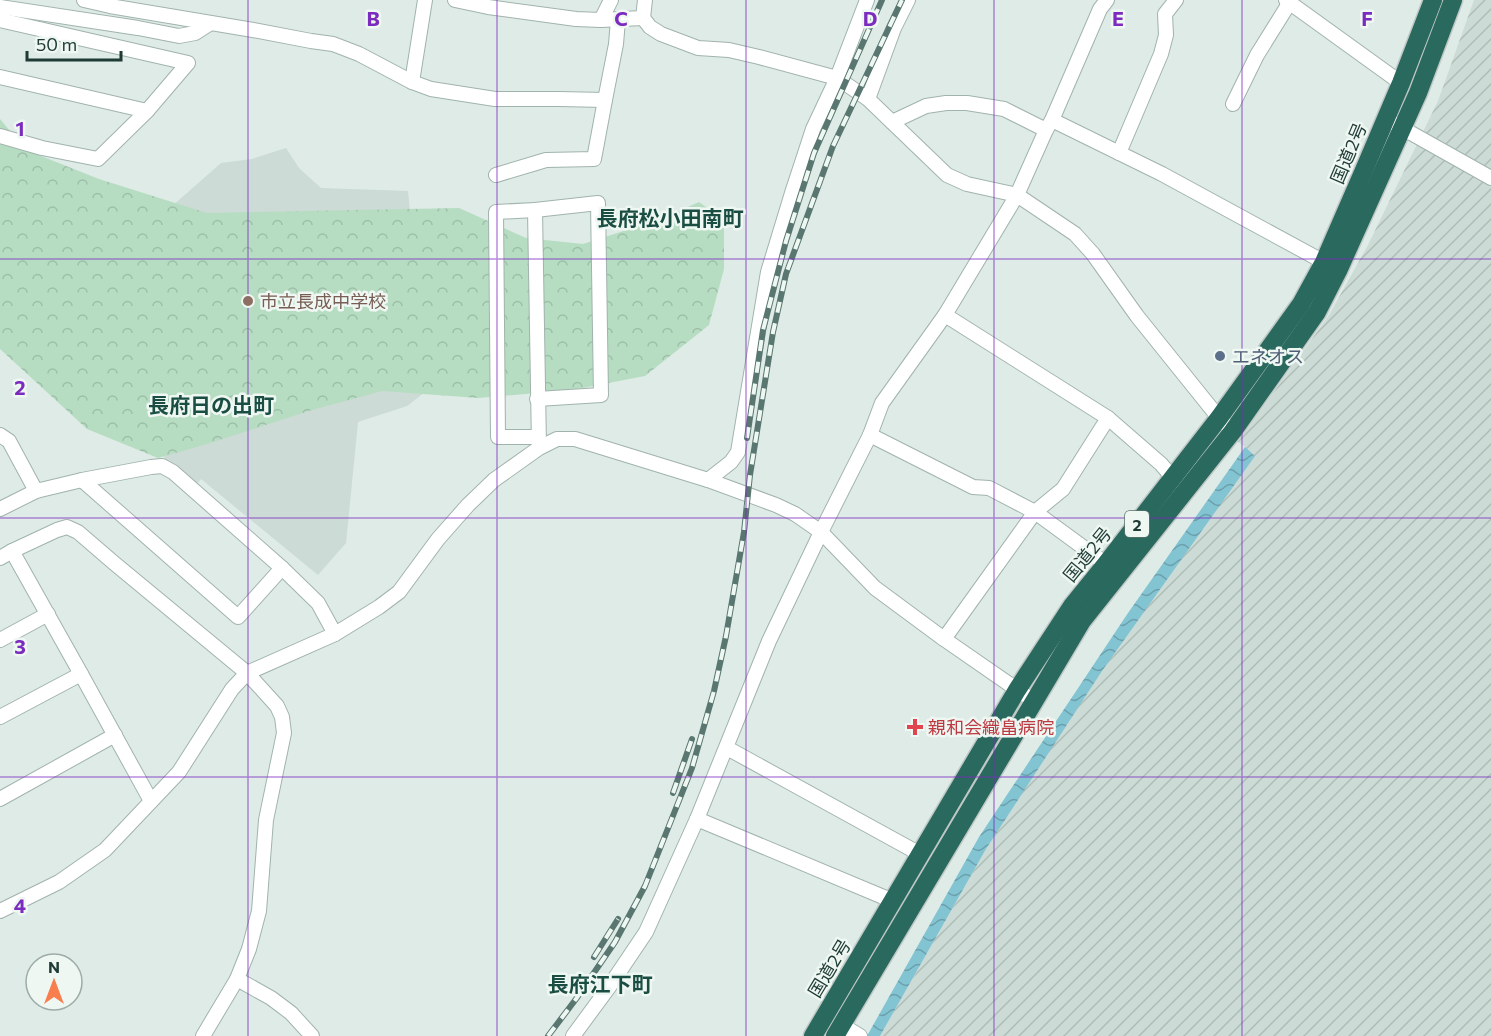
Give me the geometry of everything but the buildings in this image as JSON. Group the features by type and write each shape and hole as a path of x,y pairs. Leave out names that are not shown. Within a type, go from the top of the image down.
{"highway":[{"name":"国道2号","path":"813,1036 1017,690 1072,606 1173,478 1301,304 1324,262 1401,83 1433,0"},
{"name":"国道2号","path":"839,1031 1082,621 1233,431 1317,312 1338,271 1418,93 1453,0"}],"street":[{"path":"84,0 209,24 333,44 431,89 495,99 605,100"},
{"path":"412,82 425,0"},
{"path":"455,0 576,19 643,18"},
{"path":"601,20 611,0"},
{"path":"645,0 643,18 650,27 661,34 698,48 729,50 837,78 868,99 947,175 967,184 1017,195 1075,234 1093,254 1137,316 1218,418 1233,431"},
{"path":"708,480 731,462 738,452 768,272 813,129 837,78 867,0"},
{"path":"868,99 894,28 909,0"},
{"path":"573,1036 646,932 698,819 769,641 870,435 882,403 945,315 1017,195 1100,9 1107,0"},
{"path":"1119,153 1161,54 1166,35 1166,15 1176,0"},
{"path":"1233,104 1257,55 1288,1 1401,83"},
{"path":"0,7 179,36 195,33 209,24"},
{"path":"0,20 188,63 147,111 98,159 42,148 0,136"},
{"path":"496,175 546,160 594,159 616,44 618,20"},
{"path":"0,77 147,111"},
{"path":"892,122 926,106 946,103 1004,109 1119,153 1324,262"},
{"path":"1386,119 1491,178"},
{"path":"537,399 601,395 598,203 496,212 498,437 538,443 557,439 575,439 708,480 795,514 821,532 875,588 944,639 1035,700"},
{"path":"535,210 538,443"},
{"path":"945,315 1108,418 1161,464 1173,478"},
{"path":"944,639 1035,512 1063,489 1108,418"},
{"path":"0,435 9,441 36,491"},
{"path":"870,435 973,487 989,488 1035,512 1106,564"},
{"path":"0,911 59,882 105,850 178,772 232,689 247,673 335,634 399,592 438,539 468,505 538,443"},
{"path":"0,509 36,491 82,480 162,466 172,472 282,568 318,603 335,634"},
{"path":"82,480 238,618 282,568"},
{"path":"151,801 48,614 6,554 57,530 67,527 78,532 247,673 278,706 282,717 284,733 266,820 259,911 249,949 237,979 203,1036"},
{"path":"0,640 48,614"},
{"path":"0,717 81,674"},
{"path":"0,800 115,735"},
{"path":"727,748 920,854"},
{"path":"698,819 893,901"},
{"path":"237,979 271,998 291,1013 312,1036"},
{"path":"839,1031 860,1036"}],"shaded area":[{"path":"1474,0 1491,0 1491,1036 880,1036 986,849 1245,447 1238,442 1329,315 1368,245 1438,101"},
{"path":"286,148 299,168 321,188 408,191 411,223 450,373 407,406 358,422 346,543 318,575 201,479 193,489 173,472 145,425 87,281 221,163 252,159"}],"green space":[{"path":"0,119 26,150 99,179 207,213 459,208 526,238 583,244 661,219 699,202 724,220 724,269 709,325 645,376 572,390 478,398 382,391 312,410 158,458 87,429 0,349"}],"water":[{"path":"1245,447 1255,456 1102,671 986,849 880,1036 867,1036 979,837 1128,613"}],"railway":[{"path":"747,438 763,330 786,241 814,153 882,0"},
{"path":"548,1036 615,942 645,886 692,768 714,691 726,636 744,532 750,475 773,332 786,274 833,146 902,0"},
{"path":"673,793 692,739"},
{"path":"594,957 618,919"}],"place":[{"name":"市立長成中学校","path":"248,301"},
{"name":"エネオス","path":"1220,356"},
{"name":"親和会織畠病院","path":"915,727"}],"district":[{"name":"長府松小田南町","path":"670,217"},
{"name":"長府日の出町","path":"211,404"},
{"name":"長府江下町","path":"600,983"}]}
